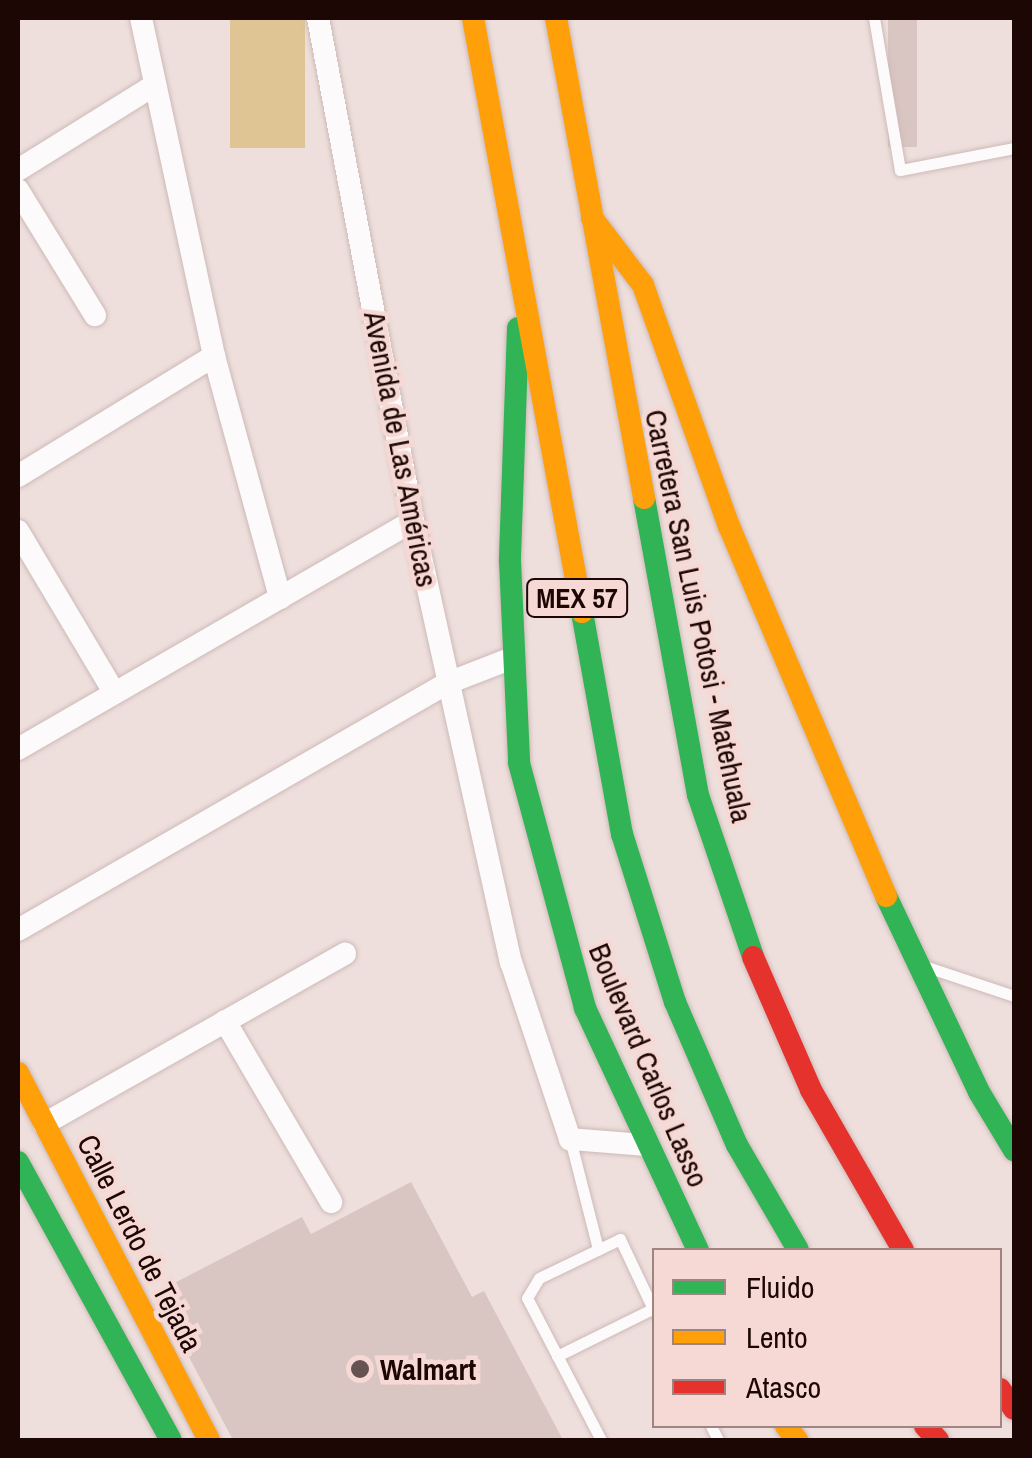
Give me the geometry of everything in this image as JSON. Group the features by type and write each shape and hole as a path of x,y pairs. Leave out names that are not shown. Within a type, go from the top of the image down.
{"main road":[{"name":"MEX 57","path":"473,18 622,834 674,1002 738,1145 797,1248"},
{"name":"Carretera San Luis Potosi - Matehuala","path":"556,18 698,795 757,970 811,1090 902,1248"},
{"path":"592,218 643,285 729,526 918,964 1014,1150"},
{"name":"Boulevard Carlos Lasso","path":"521,272 512,658 519,763 551,900 585,1008 645,1144 697,1248"},
{"name":"Calle Lerdo de Tejada","path":"18,1073 208,1440"},
{"path":"18,1162 170,1440"}],"street":[{"path":"141,18 214,356 280,598"},
{"name":"Avenida de Las Américas","path":"318,18 413,520 492,878 511,962 570,1138"},
{"path":"18,170 153,86"},
{"path":"18,190 95,314"},
{"path":"18,476 214,356"},
{"path":"18,749 413,520"},
{"path":"18,531 114,692"},
{"path":"18,930 448,682 512,658"},
{"path":"44,1124 345,954"},
{"path":"224,1021 331,1202"},
{"path":"570,1138 645,1144"}],"lane":[{"path":"874,18 900,170 1014,148"},
{"path":"918,964 1014,996"},
{"path":"570,1138 598,1249"},
{"path":"600,1440 527,1298 539,1278 620,1239 652,1305"},
{"path":"557,1356 652,1310"}],"shaded area":[{"path":"230,18 305,18 305,148 230,148"}],"building":[{"path":"888,18 917,18 917,147 888,147"},
{"name":"Walmart","path":"411,1182 472,1297 484,1291 563,1440 233,1440 155,1293 302,1217 311,1234"}],"traffic: fast":[{"path":"518,328 510,561 519,763 585,1008 697,1248"},
{"path":"644,498 698,795 753,957"},
{"path":"582,612 622,834 675,1002 737,1145 797,1248"},
{"path":"886,896 979,1092 1014,1150"},
{"path":"18,1162 171,1440"}],"traffic: slow":[{"path":"473,18 582,612"},
{"path":"556,18 644,498"},
{"path":"592,218 643,285 729,526 886,896"},
{"path":"18,1073 209,1440"},
{"path":"788,1428 797,1440"}],"traffic: jam":[{"path":"753,957 811,1090 902,1248"},
{"path":"1002,1392 1014,1409"},
{"path":"927,1428 938,1440"}],"place":[{"name":"Walmart","path":"360,1369"}]}
